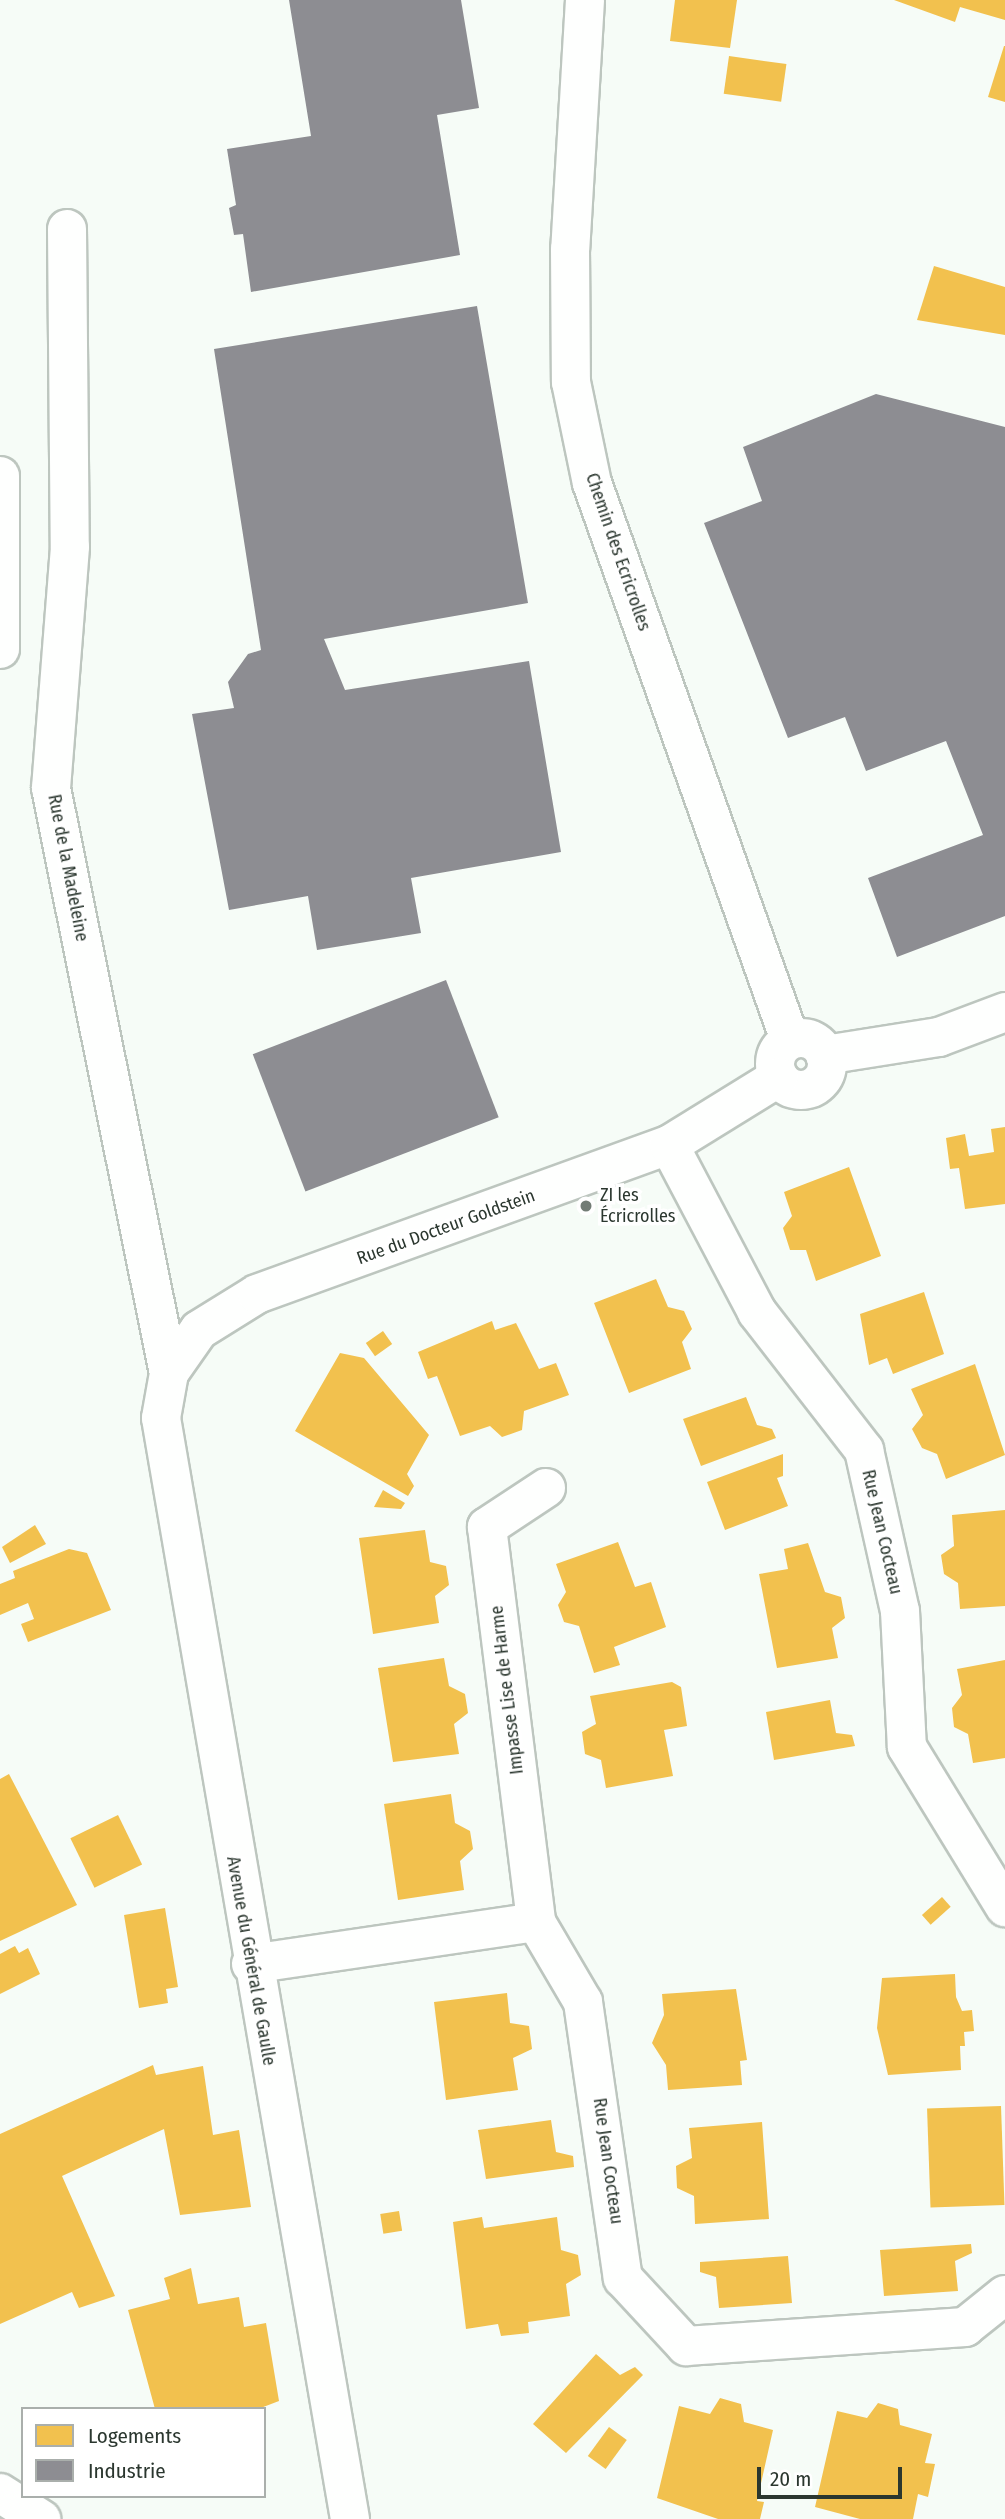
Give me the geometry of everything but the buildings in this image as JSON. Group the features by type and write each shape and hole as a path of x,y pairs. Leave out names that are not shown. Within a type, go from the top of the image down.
{"street":[{"name":"Chemin des Ecricrolles","path":"585,0 570,249 574,394 592,482 790,1040"},
{"name":"Rue de la Madeleine","path":"67,229 69,547 51,788 169,1373"},
{"path":"0,476 0,649"},
{"path":"825,1055 939,1038 1005,1012"},
{"path":"790,1040 814,1041 825,1055 826,1071 816,1085 800,1090 779,1077 775,1061 790,1040"},
{"name":"Rue du Docteur Goldstein","path":"161,1418 169,1373 199,1331 257,1294 669,1145 779,1077"},
{"name":"Rue Jean Cocteau","path":"669,1145 757,1312 864,1450 900,1611 907,1746 1005,1907"},
{"name":"Avenue du Général de Gaulle","path":"161,1418 343,2513"},
{"name":"Impasse Lise de Harme","path":"536,1922 487,1527 546,1488"},
{"path":"251,1964 536,1922"},
{"name":"Rue Jean Cocteau","path":"536,1922 583,2002 623,2278 686,2346 965,2327 1005,2295"},
{"path":"0,2493 41,2519"}],"place":[{"name":"ZI les Écricrolles","path":"586,1206"}]}
